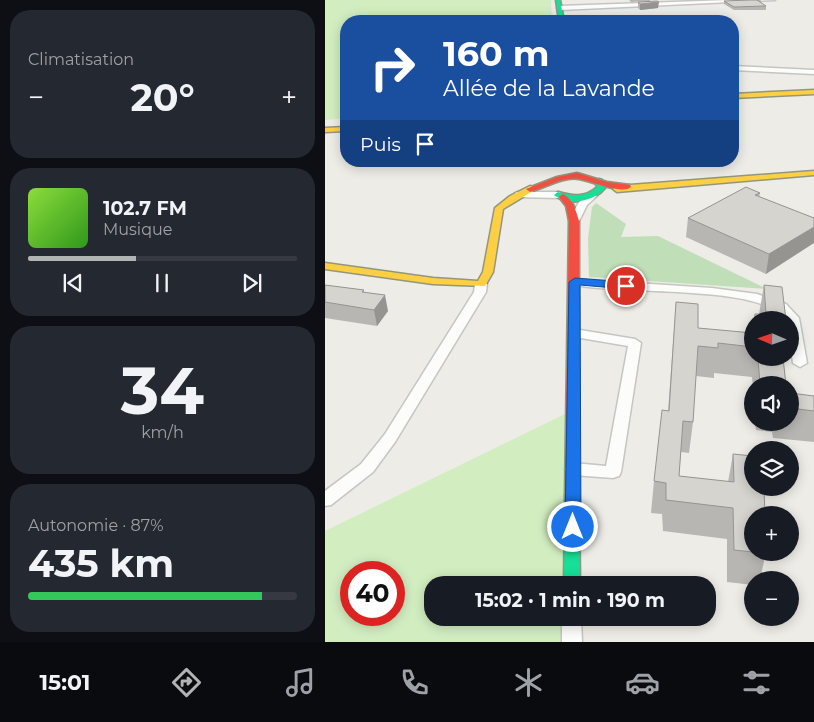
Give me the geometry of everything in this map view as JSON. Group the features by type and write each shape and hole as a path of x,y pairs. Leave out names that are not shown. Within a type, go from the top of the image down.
{"street":[{"path":"559,4 772,0"},
{"path":"739,68 814,72"},
{"path":"739,96 814,92"},
{"path":"325,130 340,129"},
{"path":"572,576 574,221 570,206 552,189 558,180 573,167"},
{"path":"575,167 586,177 596,191"},
{"path":"518,195 580,198 596,191 627,187 814,173"},
{"path":"325,500 367,468 390,438 480,292 481,284 488,272 499,208 506,200 558,180 586,177"},
{"path":"574,221 583,204 596,191"},
{"path":"325,266 450,283 481,284"},
{"path":"575,282 713,292 757,298 782,307 793,318 800,364"},
{"path":"573,469 613,472 635,343 574,334"},
{"path":"572,626 572,642"}],"green space":[{"path":"325,0 551,0 552,15 340,15 340,119 325,120"},
{"path":"596,203 626,224 621,237 658,236 767,289 589,277 588,238 592,207"},
{"path":"569,412 570,576 424,576 424,626 570,626 571,642 325,642 325,531"}],"building":[{"path":"757,0 766,6 734,7 724,1"},
{"path":"638,2 659,2 640,4"},
{"path":"746,187 760,193 755,195 814,218 814,227 769,254 688,218"},
{"path":"325,285 385,295 374,310 325,302"},
{"path":"764,285 782,287 785,311 766,311"},
{"path":"676,302 698,304 698,328 744,332 744,346 718,343 718,348 698,346 693,422 683,421 679,476 734,482 733,454 744,455 744,496 764,496 765,506 744,506 744,551 734,550 733,508 666,500 666,483 654,481 662,410 669,411"},
{"path":"759,366 784,366 785,376 759,376"},
{"path":"799,394 814,396 814,411 799,409"}],"traffic: fast":[{"path":"558,0 561,15"},
{"path":"558,195 569,198 586,197 601,188 599,182"},
{"path":"572,496 572,576"}],"traffic: slow":[{"path":"739,96 814,92"},
{"path":"325,130 340,129"},
{"path":"617,189 814,173"},
{"path":"325,266 433,281 481,284 488,272 499,208 530,189"}],"traffic: jam":[{"path":"530,189 560,179 577,176 606,184 627,187"},
{"path":"563,197 570,206 574,221 572,496"}],"route":[{"path":"573,527 575,282 626,286"}]}
